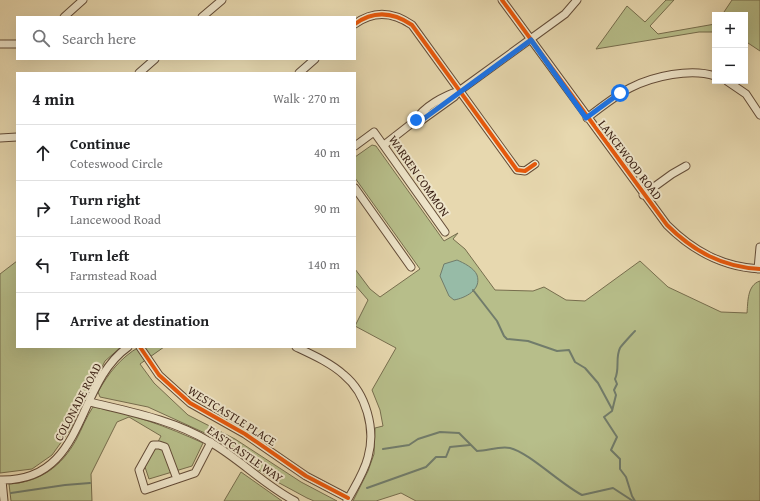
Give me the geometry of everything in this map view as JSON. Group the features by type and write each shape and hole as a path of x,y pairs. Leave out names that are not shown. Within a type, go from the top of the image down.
{"street":[{"path":"65,16 83,0"},
{"path":"203,16 222,0"},
{"name":"LANCEWOOD ROAD","path":"502,0 586,118 666,225 690,245 717,261 741,268 759,269"},
{"path":"384,145 416,120 422,120 454,97 459,91 531,40 565,14 577,0"},
{"path":"356,23 370,16 380,13 404,20 418,33 517,170 525,171 535,164"},
{"path":"0,44 16,44"},
{"path":"140,72 154,60"},
{"path":"301,72 314,60"},
{"path":"586,118 620,93 644,82 689,73 701,73 712,75"},
{"path":"731,84 746,94 760,114"},
{"name":"WARREN COMMON","path":"356,145 374,132 445,232"},
{"path":"0,138 16,137"},
{"path":"644,195 672,174 686,166"},
{"path":"356,189 411,267"},
{"path":"759,269 760,247"},
{"name":"COLONADE ROAD","path":"1,480 34,474 55,461 69,445 105,371 127,348"},
{"name":"WESTCASTLE PLACE","path":"141,348 159,375 190,403 245,434 306,476 348,500"},
{"path":"298,348 345,375 364,402 370,430 369,455 361,475 348,500"},
{"name":"EASTCASTLE WAY","path":"90,402 171,423 195,433 211,442 274,489 295,501"},
{"path":"177,479 165,448 159,445 153,445 139,470 145,490 195,473 211,442"},
{"path":"1,480 4,501"}],"shaded area":[{"path":"666,0 674,0 650,26 658,34 712,25 712,32 699,32 596,49 627,6 645,22"},
{"path":"732,0 760,0 760,51 748,43 748,12 724,12"},
{"path":"372,145 376,146 444,241 458,233 453,239 465,249 495,290 533,291 544,287 566,300 585,301 640,261 668,287 721,312 747,313 750,290 760,281 760,501 416,501 401,493 376,501 353,501 368,471 374,454 375,428 383,426 380,410 372,390 396,348 356,327 368,300 356,286 356,270 370,289 380,297 420,269 356,179 356,156"},
{"path":"457,260 474,270 478,280 475,289 472,292 454,300 449,296 440,276 444,264"},
{"path":"16,262 16,348 120,348 105,361 70,430 52,455 32,469 0,473 0,274"},
{"path":"137,348 163,348 140,364 154,383 188,415 235,439 301,482 337,501 314,501 307,498 270,478 207,434 148,407 100,397 98,392 110,373 120,361"},
{"path":"93,407 149,421 203,443 192,466 149,479 145,467 161,436 129,417 117,422 91,474 92,501 11,501 9,484 20,483 40,476 64,458 76,440"},
{"path":"241,472 282,501 224,501"}],"waterway":[{"path":"473,290 497,321 507,339 528,341 557,351 569,350 575,362 585,368 598,383 612,409"},
{"path":"635,331 621,347 619,352 615,379 617,384 614,390 616,395 612,411 604,417 617,437 611,450 620,459 620,469 626,477 635,501"},
{"path":"383,449 409,445 418,439 440,432 459,433 477,451 497,448 510,448 517,451 582,495 613,488 633,501"},
{"path":"367,488 426,467 436,457 446,457 450,447 470,445"},
{"path":"11,493 90,483"}],"cycle path":[{"path":"502,0 667,225 687,243 709,256 733,265 760,269"},
{"path":"356,23 369,16 384,14 398,17 412,25 517,170 525,171 535,164"},
{"path":"141,348 159,375 190,403 245,434 306,476 348,498"}],"route":[{"path":"416,120 422,120 454,97 459,91 531,40 586,118 620,93"}]}
